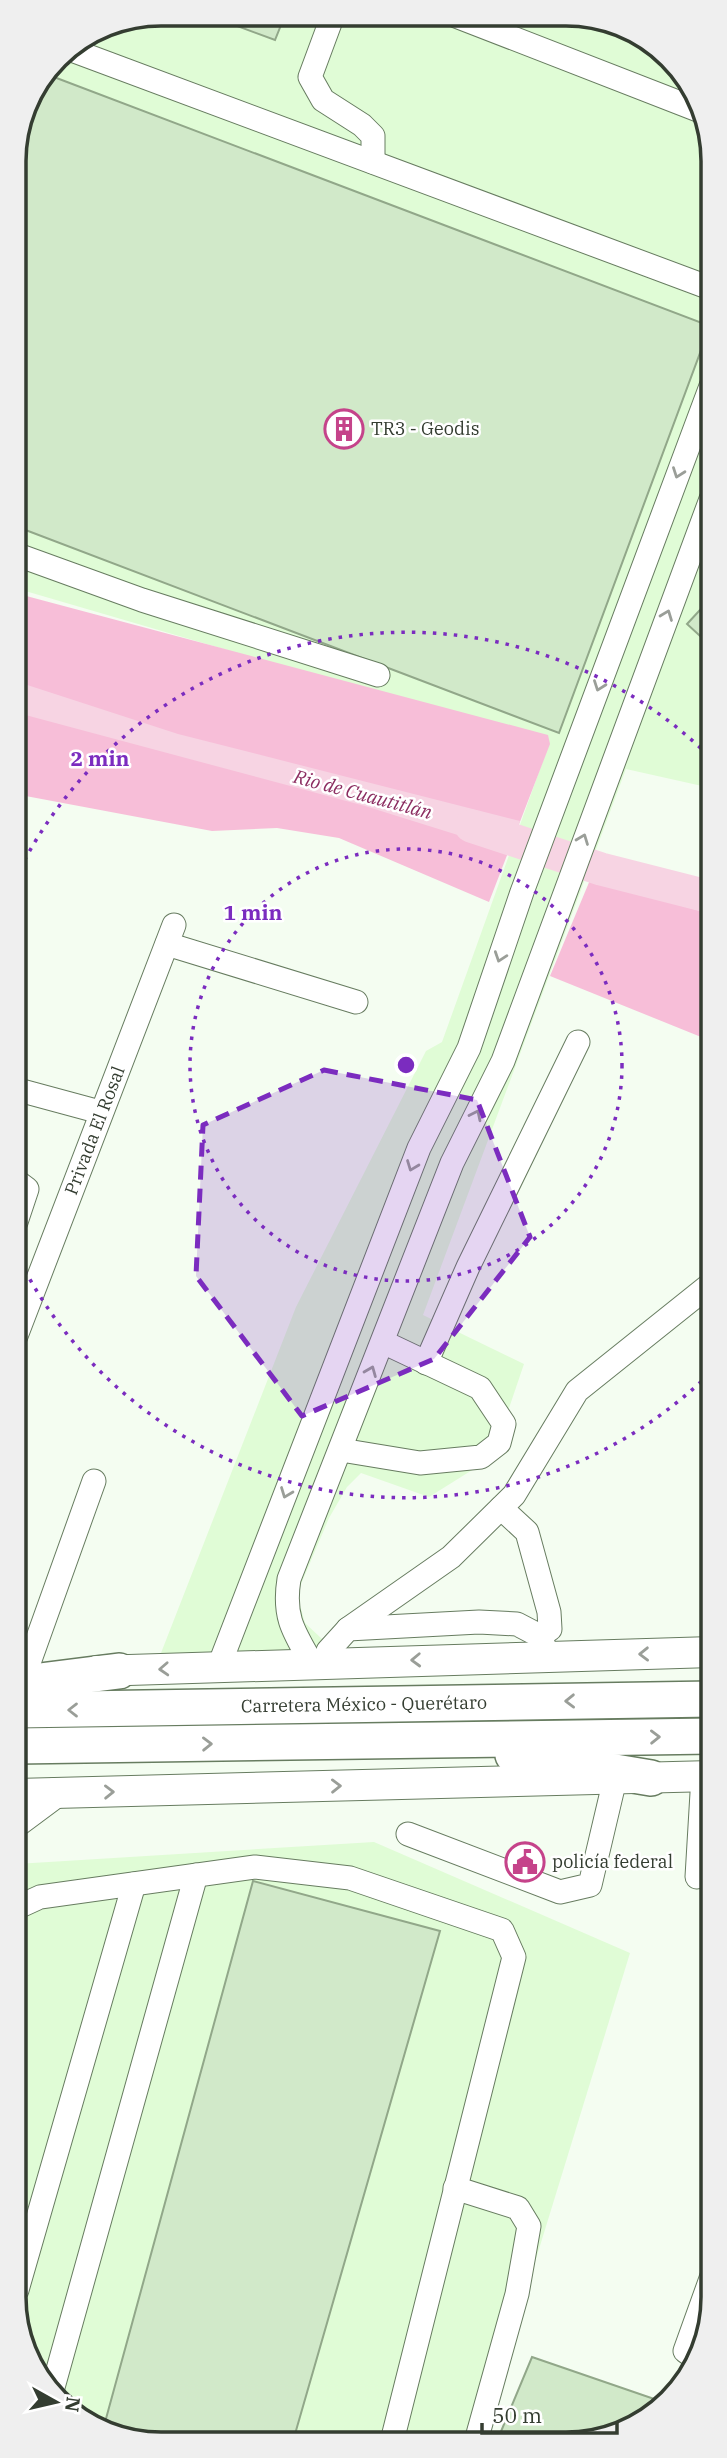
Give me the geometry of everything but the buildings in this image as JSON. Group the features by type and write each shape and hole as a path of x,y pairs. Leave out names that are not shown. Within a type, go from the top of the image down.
{"highway":[{"path":"26,1675 119,1671"},
{"name":"Carretera México - Querétaro","path":"26,1710 700,1699"},
{"name":"Carretera México - Querétaro","path":"26,1746 700,1736"},
{"path":"441,1740 651,1778"}],"main road":[{"path":"119,1671 317,1662 544,1646 700,1652"},
{"path":"26,1794 700,1776"},
{"path":"26,1814 55,1793"}],"street":[{"path":"329,26 310,77 323,100 362,125 373,136 373,162"},
{"path":"482,26 689,107"},
{"path":"81,53 701,285"},
{"path":"219,1666 419,1148 469,1048 522,892 701,410"},
{"path":"700,1292 578,1391 514,1495 451,1557 348,1629 317,1662 289,1623 286,1600 289,1579 452,1163 503,1061 559,903 701,526"},
{"path":"27,558 142,600 378,675"},
{"name":"Privada El Rosal","path":"26,1308 170,935 356,1002"},
{"path":"426,1363 468,1268 578,1042"},
{"path":"27,1092 100,1112"},
{"path":"399,1200 432,1214"},
{"path":"341,1450 419,1463 481,1457 499,1443 504,1424 480,1388 383,1342"},
{"path":"322,1403 354,1415"},
{"path":"298,1462 331,1474"},
{"path":"26,1656 94,1481"},
{"path":"348,1629 479,1622 517,1624 544,1646 550,1629 549,1612 527,1532 500,1508"},
{"path":"249,1588 286,1600"},
{"path":"408,1834 560,1892 590,1885 615,1779"},
{"path":"698,1877 700,1855"},
{"path":"26,1903 40,1897 255,1867 350,1878 502,1930 514,1957 393,2432"},
{"path":"59,2367 196,1875"},
{"path":"26,2259 134,1884"},
{"path":"455,2188 518,2208 529,2226 517,2294 479,2432"},
{"path":"688,2353 685,2351 699,2311"}],"highlighted area":[{"path":"324,1070 477,1100 530,1237 434,1359 302,1416 196,1276 203,1125"}],"shaded area":[{"path":"161,26 583,27 609,33 633,44 648,54 673,79 694,118 701,161 701,786 626,769 423,1315 524,1364 506,1417 516,1423 501,1452 429,1497 361,1473 347,1487 329,1518 299,1589 299,1602 305,1623 338,1654 161,1653 296,1307 426,1051 442,1042 549,744 27,591 27,144 40,101 49,86 72,60 86,49 126,31"},
{"path":"27,596 548,735 550,744 489,902 339,838 277,828 212,831 27,796"},
{"path":"590,880 701,911 701,1037 550,976"},
{"path":"374,1842 630,1953 483,2432 161,2432 118,2425 91,2412 91,2367 46,2367 31,2332 26,2297 26,1863"}],"water":[{"path":"27,685 178,734 520,821 509,851 365,806 27,715"}],"waterway":[{"name":"Rio de Cuautitlán","path":"471,826 601,869 701,894"}],"place":[{"name":"TR3 - Geodis","path":"344,429"},
{"name":"policía federal","path":"525,1862"}]}
